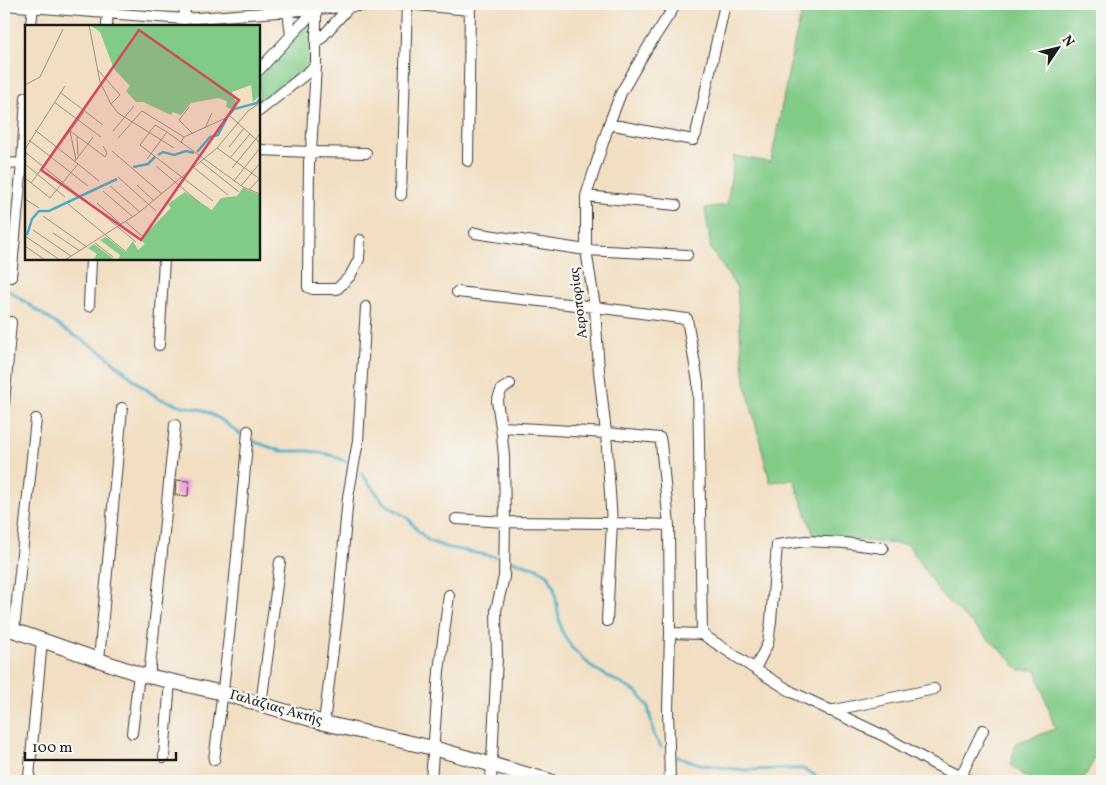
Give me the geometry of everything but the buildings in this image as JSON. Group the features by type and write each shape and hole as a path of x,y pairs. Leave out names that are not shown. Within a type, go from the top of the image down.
{"street":[{"path":"184,23 185,4"},
{"path":"401,195 407,4"},
{"path":"4,5 108,8 184,23 288,11 349,7 407,4 470,7 468,161"},
{"name":"Αεροπορίας","path":"607,621 612,523 595,307 586,250 586,196 621,93 676,4"},
{"path":"609,124 693,140 696,134 725,4"},
{"path":"31,25 33,5"},
{"path":"316,44 349,7"},
{"path":"107,25 108,8"},
{"path":"260,69 316,9"},
{"path":"316,9 316,66 309,161 308,287 313,289 337,289 350,276 359,259 360,240"},
{"path":"288,11 292,35"},
{"path":"260,110 316,66"},
{"path":"11,277 24,164 25,130"},
{"path":"260,150 366,153"},
{"path":"4,163 24,164"},
{"path":"586,196 676,205"},
{"path":"476,233 586,250 687,255"},
{"path":"89,306 91,260"},
{"path":"159,345 164,260"},
{"path":"457,292 687,319 698,382 702,634"},
{"path":"324,723 338,609 348,497 358,441 366,307"},
{"path":"4,404 11,322"},
{"path":"491,781 497,657 496,610 504,576 505,522 504,456 497,401 502,389 510,384"},
{"path":"99,660 122,408"},
{"path":"9,628 36,419"},
{"path":"132,733 144,676 175,425"},
{"path":"501,427 660,438 669,525 670,633 668,710 670,781"},
{"path":"214,760 237,562 248,431"},
{"path":"456,519 505,522 669,525"},
{"path":"755,670 768,643 777,546 806,541 845,543 883,548"},
{"path":"261,704 280,562"},
{"path":"431,781 439,670 449,594"},
{"name":"Γαλάζιας Ακτής","path":"9,628 144,676 223,693 324,723 433,748 550,781"},
{"path":"670,633 702,634 755,670 792,692 884,736 965,779 983,730"},
{"path":"29,777 42,641"},
{"path":"164,757 170,681"},
{"path":"830,711 934,689"}],"green space":[{"path":"806,4 1102,4 1102,746 1082,781 1035,781 1026,777 1011,765 1016,743 1055,729 1036,670 1019,670 1010,659 941,595 908,545 814,536 794,480 770,482 745,382 737,288 711,249 705,208 727,205 734,156 771,162 793,48 802,12"},
{"path":"312,19 311,63 260,104 260,76"}],"waterway":[{"path":"4,287 62,328 102,352 158,398 203,410 220,419 240,434"},
{"path":"255,442 281,451 309,451 331,455 347,462"},
{"path":"361,473 384,503 409,519 429,541 445,547 496,557"},
{"path":"512,561 537,568 548,575 554,587 561,630 572,648 593,668 638,693 648,706 654,735 661,747"},
{"path":"677,757 703,765 745,770 803,769 815,775 820,781"}]}
